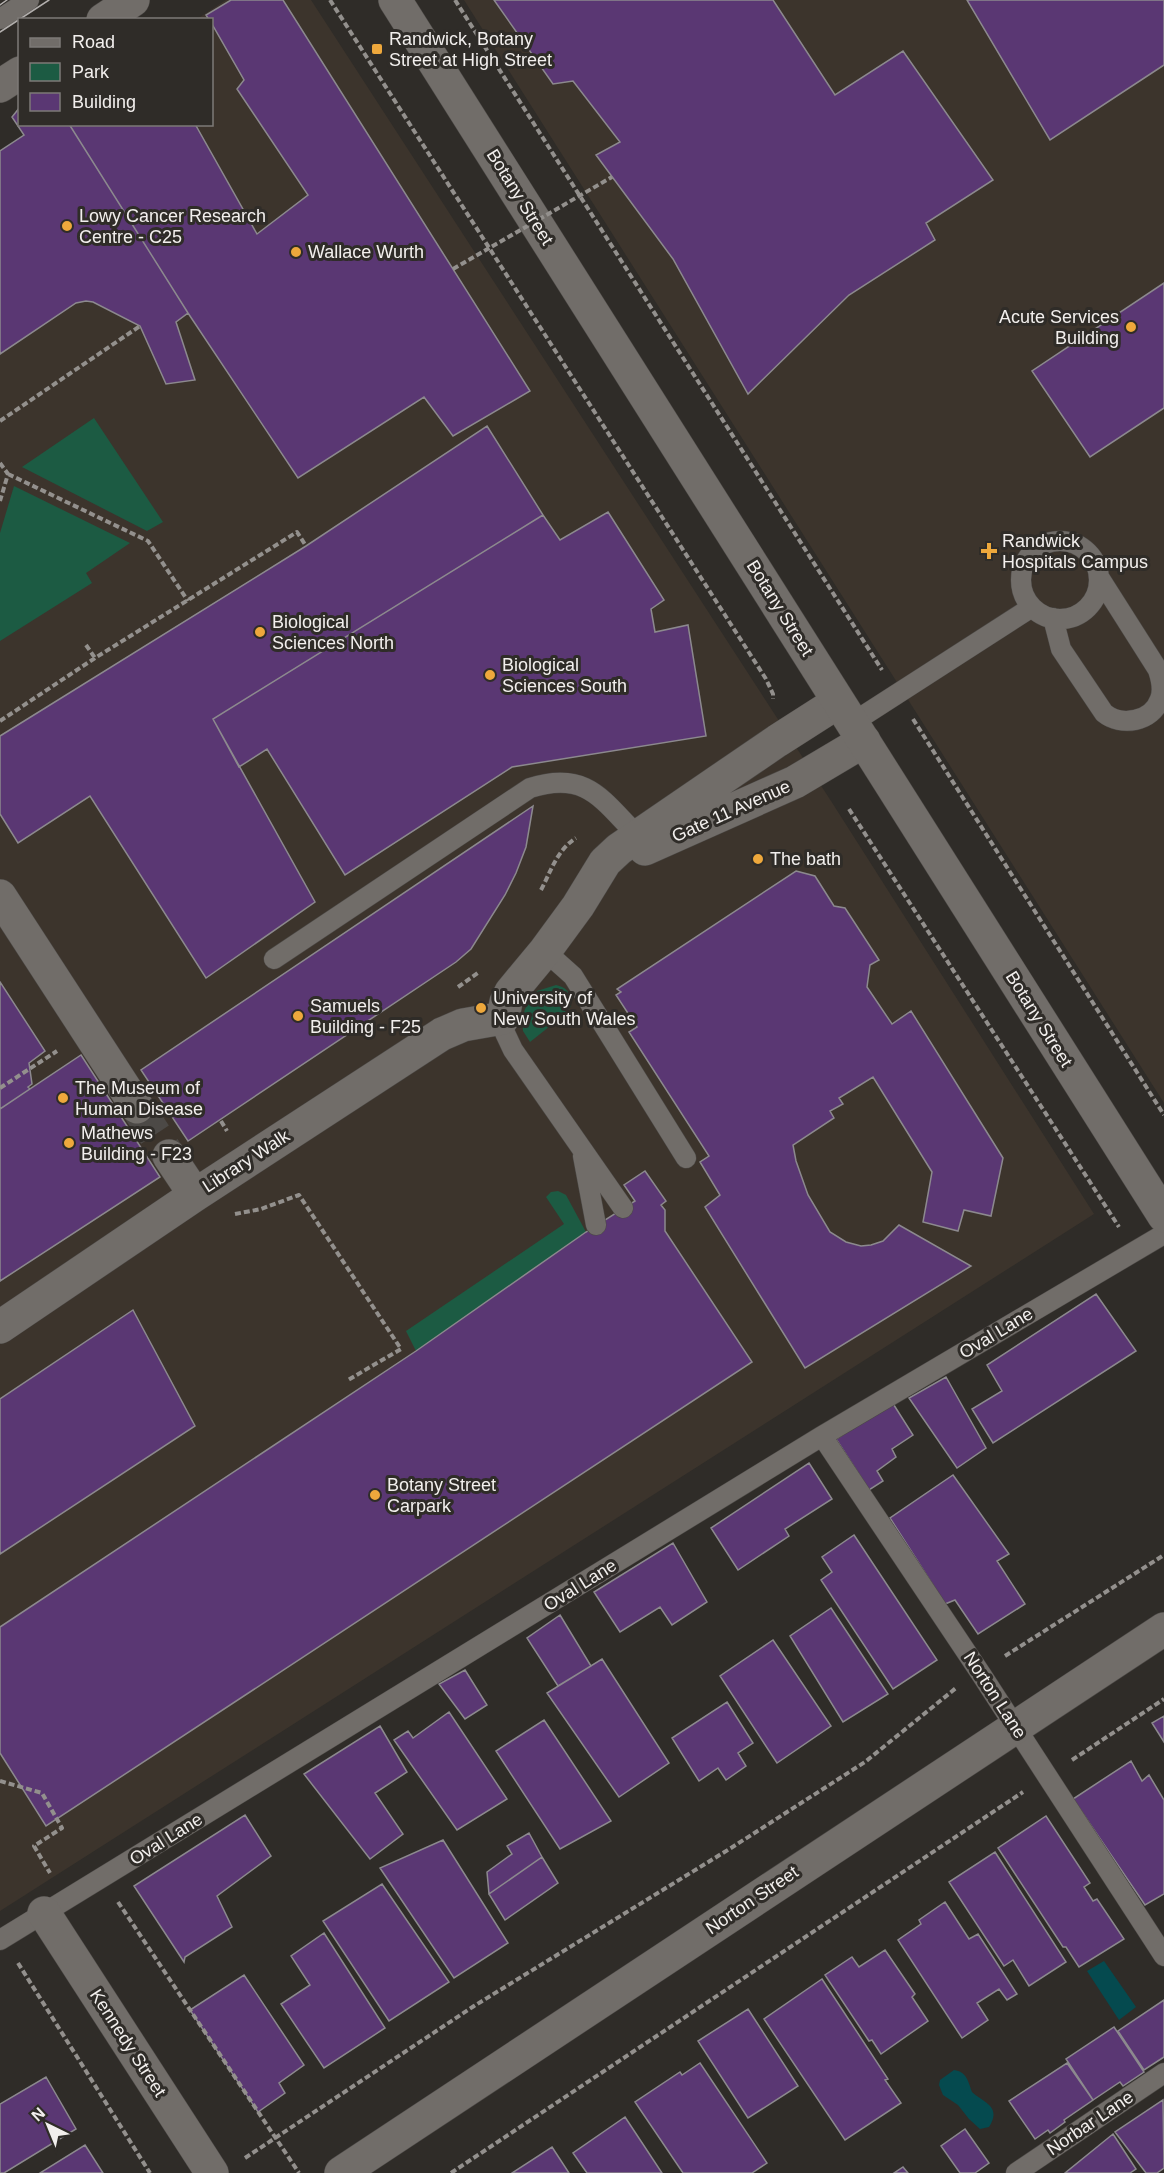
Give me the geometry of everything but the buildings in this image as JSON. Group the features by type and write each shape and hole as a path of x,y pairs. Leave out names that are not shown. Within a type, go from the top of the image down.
{"street":[{"path":"106,18 133,0"},
{"name":"Botany Street","path":"395,0 851,722 1159,1196"},
{"path":"0,86 18,74"},
{"name":"Gate 11 Avenue","path":"643,842 777,741 851,722"},
{"name":"Gate 11 Avenue","path":"503,1018 506,1002 511,992 545,951 578,906 608,859 618,849 643,842 795,782 851,722"},
{"path":"0,896 137,1107"},
{"name":"Library Walk","path":"0,1327 195,1195 442,1034 463,1025 503,1018"},
{"path":"169,1156 195,1195"},
{"name":"Norton Street","path":"341,2173 1164,1629"},
{"name":"Kennedy Street","path":"55,1906 226,2167"}],"lane":[{"path":"0,19 29,0"},
{"path":"1053,618 1061,649 1104,713 1116,721 1126,722 1149,712 1161,696 1162,683 1158,670 1099,577 1094,562 1083,548 1060,541 1048,543 1037,549 1029,557 1022,574 1023,592 1032,607 1044,615 1053,618 1068,618 1086,609 1097,592 1099,577"},
{"path":"851,722 1032,607"},
{"path":"274,960 530,788 568,782 581,785 595,793 643,842"},
{"path":"545,951 573,976 686,1158"},
{"path":"503,1018 507,1038 513,1050 623,1208"},
{"path":"582,1150 596,1225"},
{"name":"Oval Lane","path":"1,1940 822,1436 1164,1234"},
{"name":"Norton Lane","path":"822,1436 981,1674 1164,1956"},
{"name":"Norbar Lane","path":"1016,2173 1164,2073"}],"path":[{"path":"330,0 766,679 773,694 773,702"},
{"path":"455,0 852,623"},
{"path":"453,269 612,177"},
{"path":"0,421 140,326"},
{"path":"0,463 8,474 147,541 188,601"},
{"path":"0,501 8,474"},
{"path":"0,721 95,658 297,532 306,546"},
{"path":"86,645 95,658"},
{"path":"936,754 1164,1115"},
{"path":"849,809 1121,1229"},
{"path":"539,894 549,871 565,845 615,813"},
{"path":"454,990 480,971"},
{"path":"0,1088 87,1031"},
{"path":"221,1121 231,1137"},
{"path":"234,1215 261,1209 299,1195 401,1349 348,1380"},
{"path":"226,2167 331,2102 474,2006 617,1920 865,1762 959,1686 1164,1555"},
{"path":"451,2173 1164,1699"},
{"path":"0,1781 42,1793 62,1828 34,1846 55,1906"},
{"path":"102,1878 299,2173"},
{"path":"1,1940 150,2173"}],"shaded area":[{"name":"University of New South Wales","path":"226,0 311,0 831,801 1094,1214 0,1911 0,151 38,126 213,126 213,18 199,18"},
{"name":"Randwick Hospitals Campus","path":"464,0 1164,0 1164,1103"}],"green space":[{"path":"94,418 163,522 147,531 22,467"},
{"path":"14,486 130,543 86,573 92,583 0,641 0,533"},
{"path":"556,985 568,992 571,1006 564,1015 530,1042 523,1031 522,1019 525,1009 537,991"},
{"path":"558,1191 566,1195 586,1232 416,1351 406,1331 564,1224 546,1197 551,1192"}],"water":[{"path":"1104,1961 1136,2007 1119,2020 1087,1971"},
{"path":"954,2070 964,2075 972,2092 990,2106 994,2114 989,2127 980,2129 958,2105 943,2095 939,2085 940,2080"}],"tunnel":[{"path":"137,1107 169,1156"}],"tram line":[{"path":"0,5 7,0"},
{"path":"21,18 49,0"},
{"path":"0,32 18,20"}],"place":[{"name":"Randwick, Botany Street at High Street","path":"377,49"},
{"name":"Lowy Cancer Research Centre - C25","path":"67,226"},
{"name":"Wallace Wurth","path":"296,252"},
{"name":"Acute Services Building","path":"1131,327"},
{"name":"Randwick Hospitals Campus","path":"989,551"},
{"name":"Biological Sciences North","path":"260,632"},
{"name":"Biological Sciences South","path":"490,675"},
{"name":"The bath","path":"758,859"},
{"name":"University of New South Wales","path":"481,1008"},
{"name":"Samuels Building - F25","path":"298,1016"},
{"name":"The Museum of Human Disease","path":"63,1098"},
{"name":"Mathews Building - F23","path":"69,1143"},
{"name":"Botany Street Carpark","path":"375,1495"}]}
